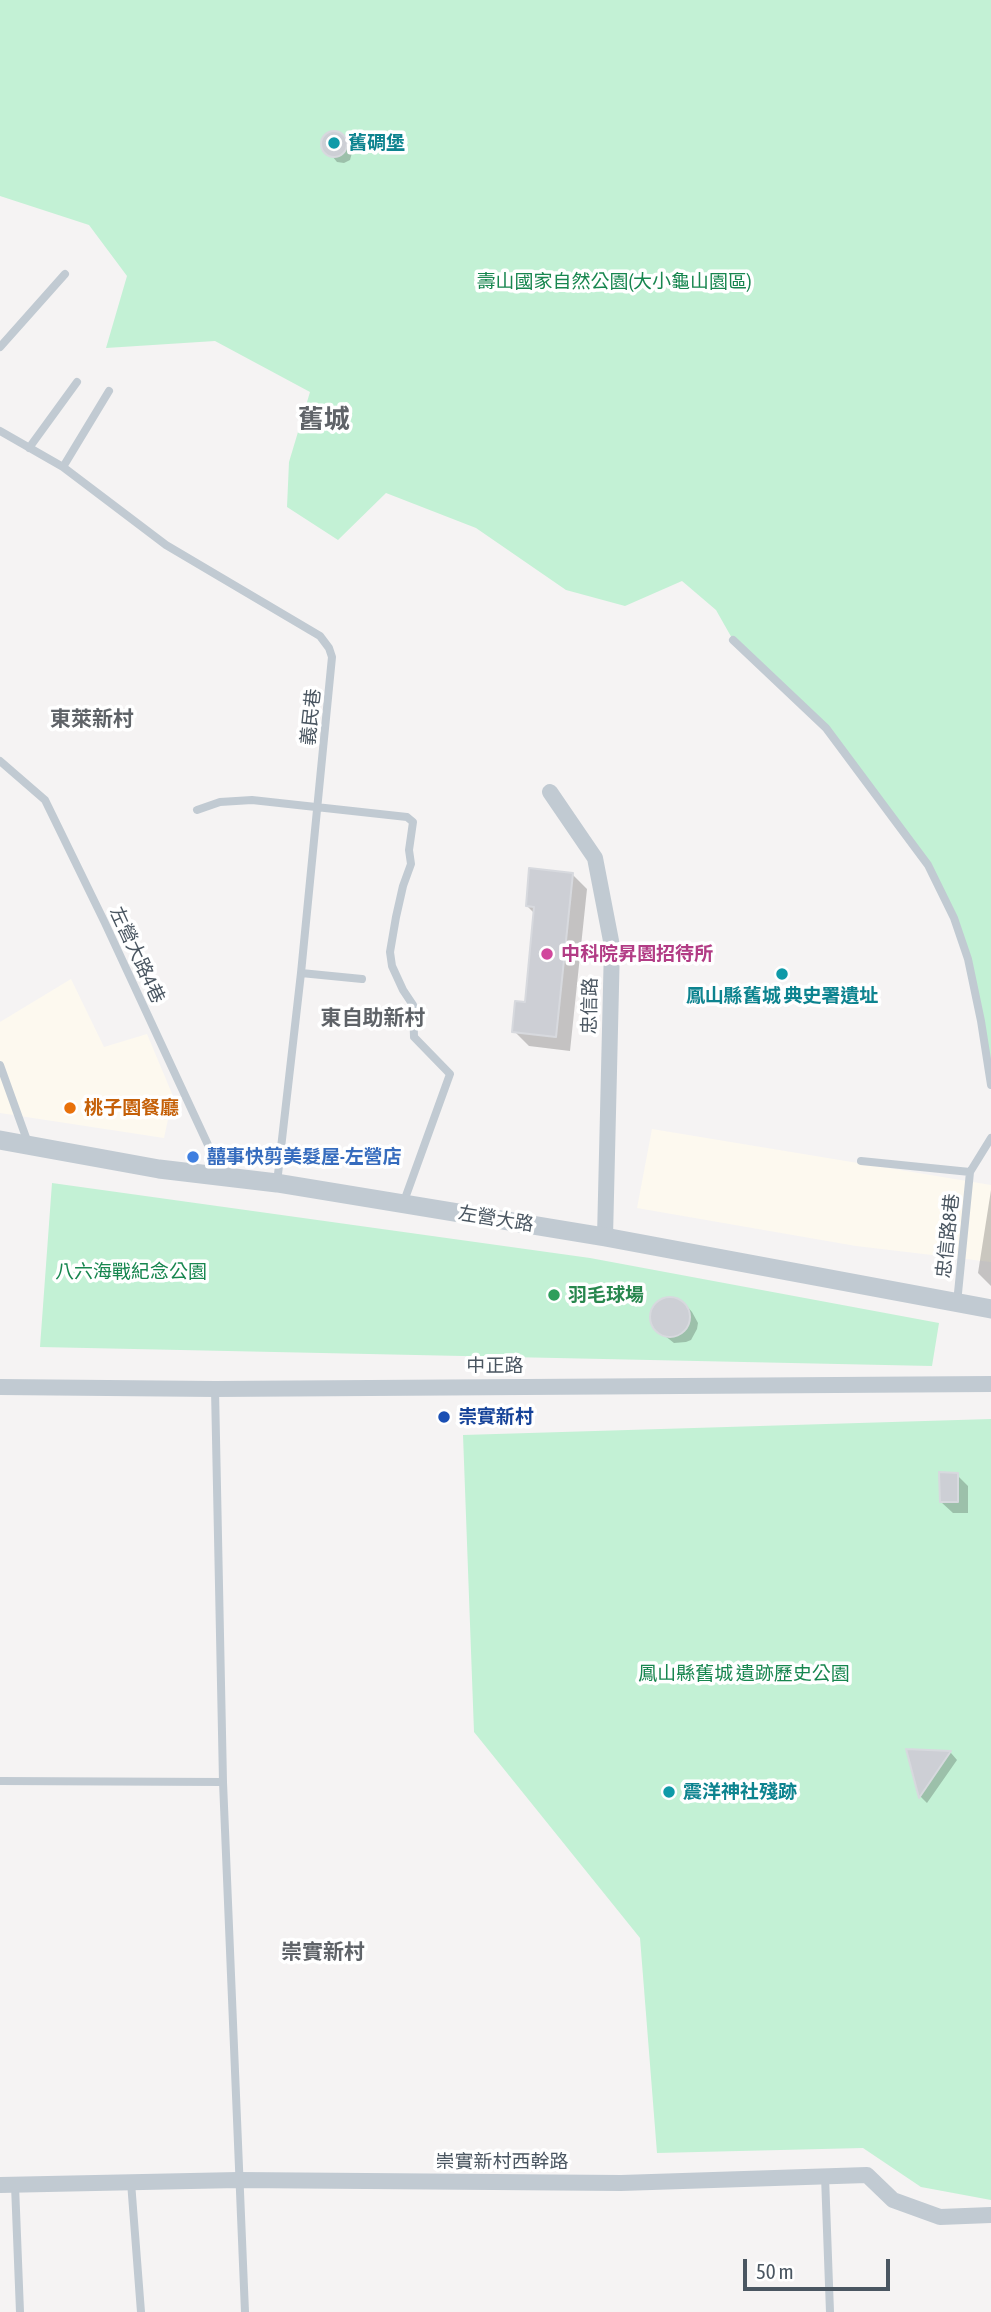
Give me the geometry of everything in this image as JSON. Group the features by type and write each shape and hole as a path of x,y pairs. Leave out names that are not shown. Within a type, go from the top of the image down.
{"street":[{"name":"忠信路","path":"550,792 595,858 612,946 605,1237"},
{"name":"左營大路","path":"0,1140 159,1169 277,1183 605,1237 991,1309"},
{"name":"中正路","path":"0,1387 215,1389 991,1384"},
{"name":"崇實新村西幹路","path":"8,2185 238,2180 621,2183 867,2175 893,2200 940,2217 991,2215"}],"lane":[{"path":"0,347 65,274"},
{"path":"29,448 77,382"},
{"path":"64,467 109,391"},
{"name":"義民巷","path":"0,431 64,467 166,545 320,636 332,657 277,1183"},
{"path":"733,640 826,729 928,865 954,918 968,959 991,1086"},
{"name":"左營大路4巷","path":"0,761 44,800 105,923 223,1178"},
{"path":"197,810 220,802 252,800 407,817 413,822 408,850 411,864 396,917 390,952 391,966 413,1005 414,1037 450,1074 403,1204"},
{"path":"301,973 362,979"},
{"path":"0,1065 29,1146"},
{"name":"忠信路8巷","path":"957,1303 970,1172 991,1138"},
{"name":"忠信路8巷","path":"861,1161 970,1172"},
{"path":"215,1389 223,1782 245,2312"},
{"path":"0,1781 223,1782"},
{"path":"825,2176 830,2312"},
{"path":"131,2182 141,2312"},
{"path":"8,2185 20,2312"}],"shaded area":[{"path":"71,979 104,1047 147,1034 173,1096 164,1138 0,1113 0,1022"},
{"path":"652,1129 991,1185 991,1262 856,1246 637,1208"}],"green space":[{"name":"壽山國家自然公園(大小龜山園區)","path":"0,0 991,0 991,1085 968,959 928,865 826,728 733,640 716,610 682,581 625,606 566,590 476,528 386,493 338,540 287,507 289,462 310,392 215,341 106,348 127,276 89,225 0,196"},
{"name":"八六海戰紀念公園","path":"52,1183 590,1258 939,1323 932,1366 40,1347"},
{"name":"鳳山縣舊城 遺跡歷史公園","path":"991,1419 991,2200 921,2187 863,2148 657,2153 640,1938 474,1732 463,1435"}],"building":[{"name":"舊碉堡","path":"334,131 343,135 347,144 343,153 334,157 325,153 321,144 325,135"},
{"name":"中科院昇園招待所","path":"529,868 573,873 556,1037 512,1032 515,1001 525,1002 534,907 526,906"},
{"path":"670,1297 678,1298 684,1303 689,1309 689,1325 684,1331 678,1336 670,1337 662,1336 656,1331 651,1325 650,1317 651,1309 656,1303 662,1298"},
{"path":"939,1472 958,1473 958,1502 940,1502"},
{"path":"906,1749 951,1751 919,1798"}],"place":[{"name":"舊碉堡","path":"334,143"},
{"name":"中科院昇園招待所","path":"547,954"},
{"name":"鳳山縣舊城 典史署遺址","path":"782,974"},
{"name":"桃子園餐廳","path":"70,1108"},
{"name":"囍事快剪美髮屋-左營店","path":"193,1157"},
{"name":"羽毛球場","path":"554,1295"},
{"name":"崇實新村","path":"444,1417"},
{"name":"震洋神社殘跡","path":"669,1792"}],"district":[{"name":"舊城","path":"324,420"},
{"name":"東萊新村","path":"92,719"},
{"name":"東自助新村","path":"373,1018"},
{"name":"崇實新村","path":"323,1952"}]}
